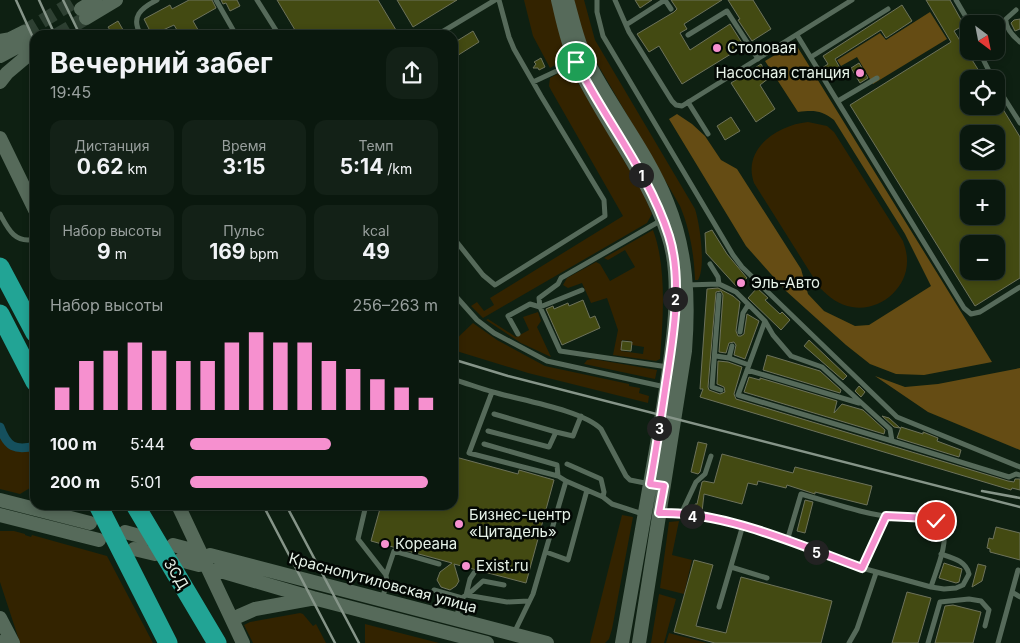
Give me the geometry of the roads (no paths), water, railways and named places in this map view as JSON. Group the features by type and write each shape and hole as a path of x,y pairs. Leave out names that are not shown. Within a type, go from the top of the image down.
{"highway":[{"path":"0,267 30,324"},
{"path":"0,314 30,372"},
{"path":"101,510 168,643"},
{"name":"ЗСД","path":"138,510 222,635"}],"main road":[{"path":"80,7 95,0"},
{"path":"80,7 116,0"},
{"path":"558,0 566,33 576,62 647,184 663,220 669,238 675,278 673,332 657,485 659,513 639,643"},
{"path":"567,0 586,58 667,201 684,255 686,285 685,351 657,485 645,514 622,643"},
{"path":"0,41 10,39 29,43"},
{"path":"0,56 29,43"},
{"path":"0,67 29,43"},
{"path":"0,82 29,43"},
{"path":"0,138 30,200"},
{"path":"0,500 30,508"},
{"path":"39,510 90,523"},
{"path":"180,510 243,643"},
{"path":"3,517 99,540"},
{"path":"125,532 148,538"},
{"path":"173,545 192,550"},
{"path":"134,549 155,554"},
{"name":"Краснопутиловская улица","path":"210,555 547,643"},
{"path":"180,560 199,565"},
{"name":"Краснопутиловская улица","path":"217,570 449,636 487,643"},
{"path":"239,616 255,610 313,598"},
{"path":"0,618 12,643"}],"lane":[{"path":"138,30 136,19 140,11 156,0"},
{"path":"216,0 233,30"},
{"path":"257,0 276,30"},
{"path":"445,30 495,0"},
{"path":"458,243 483,274 495,285 605,216 605,202 508,37 499,0"},
{"path":"597,0 597,12 603,36 733,255 742,267 897,416 1020,466"},
{"path":"615,0 626,25 672,101 676,105 682,106 852,0"},
{"path":"626,25 665,0 671,9"},
{"path":"956,0 965,15"},
{"path":"811,57 888,9"},
{"path":"1016,10 1006,19 1006,23 1013,36 1020,42"},
{"path":"688,35 727,11 758,59"},
{"path":"797,34 964,308 971,314 980,312 1020,286"},
{"path":"533,82 576,62"},
{"path":"838,101 876,78"},
{"path":"1005,100 1020,124"},
{"path":"688,102 708,134"},
{"path":"0,214 8,229 18,239 30,239"},
{"path":"663,220 561,278 558,284 539,298 540,307 560,351 669,367"},
{"path":"710,264 718,277 719,284"},
{"path":"686,285 719,284 736,292 765,321 773,335 791,356 822,367 890,429 892,441"},
{"path":"518,334 508,316 530,304 540,307 582,290"},
{"path":"719,295 716,356 712,387 721,390"},
{"path":"458,299 476,320 494,333 546,362 666,387"},
{"path":"740,332 743,313 748,305"},
{"path":"765,321 738,395 1008,477 1016,474 1020,476"},
{"path":"729,358 732,346"},
{"path":"716,356 729,358 748,368 860,403"},
{"path":"458,381 581,416 595,423 630,480 657,485"},
{"path":"492,392 469,453 558,476 602,497 619,508 645,514 681,514 743,525 876,573 944,589 963,585 969,574 968,569 958,560 941,554"},
{"path":"494,414 573,436 581,416"},
{"path":"488,431 549,447 556,432"},
{"path":"484,444 557,465 558,476"},
{"path":"681,514 696,482 705,474 711,456"},
{"path":"567,464 601,480 604,492 602,497"},
{"path":"514,634 533,594 566,481"},
{"path":"546,552 568,560 587,490"},
{"path":"787,541 800,494 886,516 929,518 936,521 942,527 945,536 931,587"},
{"path":"365,510 358,539 386,575"},
{"path":"862,568 886,516"},
{"path":"719,607 743,525"},
{"path":"382,600 387,583 386,575 394,551 439,564"},
{"path":"730,567 767,578"},
{"path":"998,643 1018,570"},
{"path":"456,619 470,579 474,573"},
{"path":"849,643 857,629 876,573"},
{"path":"464,597 482,581 504,585"},
{"path":"434,590 464,597 507,602 529,601"},
{"path":"1012,592 1020,597"},
{"path":"928,643 940,602 969,598 981,601 988,610 985,626"}],"waterway":[{"path":"0,427 6,439 13,446 22,448 30,447"}],"tunnel":[{"path":"24,32 77,0"},
{"path":"66,30 86,18"}],"railway":[{"path":"16,0 30,31"},
{"path":"39,0 53,30"},
{"path":"63,0 78,30"},
{"path":"458,361 508,376 1020,507"},
{"path":"982,491 1020,498"},
{"path":"266,510 335,643"},
{"path":"289,510 359,643"}],"place":[{"name":"Столовая","path":"717,48"},
{"name":"Насосная станция","path":"860,73"},
{"name":"Эль-Авто","path":"741,283"},
{"name":"Бизнес-центр «Цитадель»","path":"459,524"},
{"name":"Кореана","path":"385,544"},
{"name":"Exist.ru","path":"466,566"}]}
